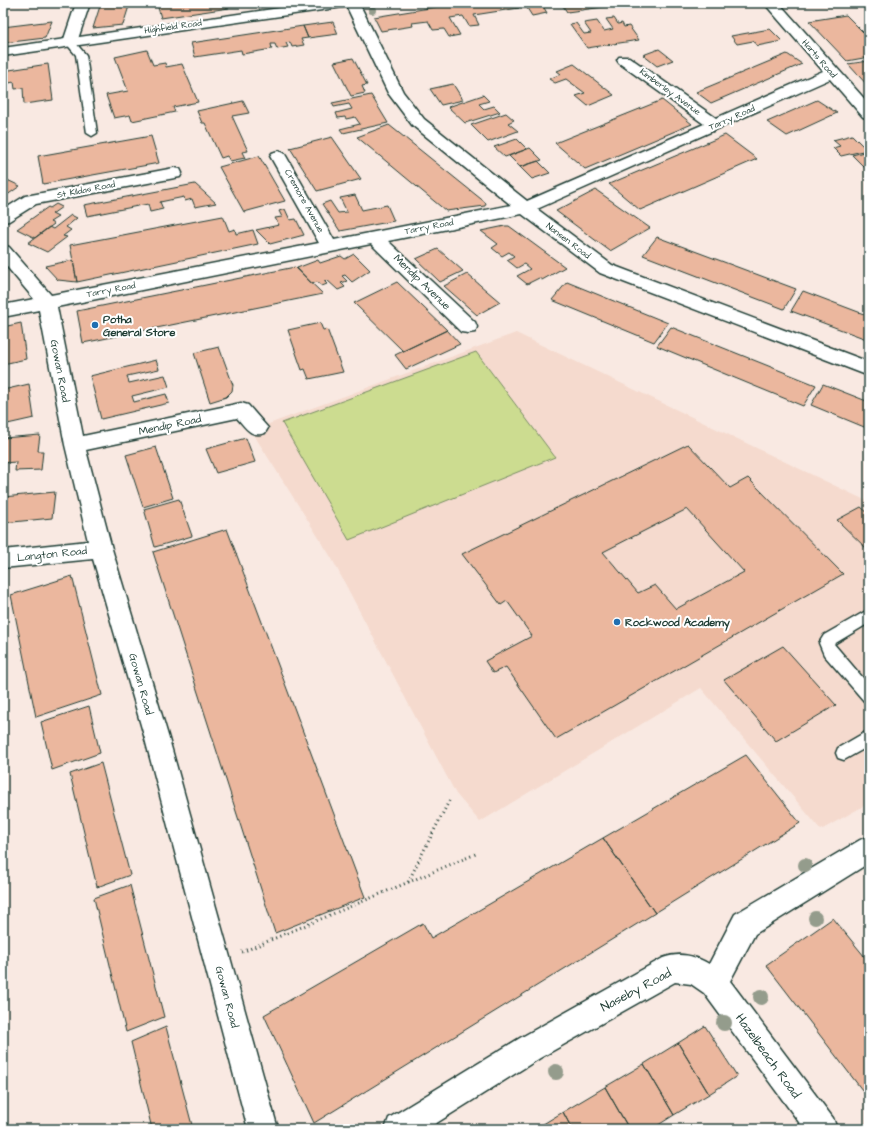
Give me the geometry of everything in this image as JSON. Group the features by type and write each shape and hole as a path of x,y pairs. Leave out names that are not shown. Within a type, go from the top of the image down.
{"street":[{"path":"70,42 83,3"},
{"name":"Highfield Road","path":"3,52 304,6 343,3"},
{"name":"Nansen Road","path":"352,3 396,93 418,122 524,208 606,269 869,369"},
{"name":"Harts Road","path":"771,3 869,114"},
{"name":"Kimberley Avenue","path":"624,60 716,125"},
{"name":"Tarry Road","path":"3,311 524,208 832,73"},
{"name":"Cremore Avenue","path":"278,156 329,246"},
{"name":"St Kildas Road","path":"3,217 31,200 174,173"},
{"name":"Mendip Avenue","path":"375,238 468,327"},
{"path":"3,252 47,302"},
{"name":"Gowan Road","path":"47,302 75,445 101,549 157,739 263,1129"},
{"name":"Mendip Road","path":"75,445 240,410 258,428"},
{"name":"Langton Road","path":"3,559 101,549"},
{"path":"714,983 746,924 869,849"},
{"name":"Naseby Road","path":"400,1129 530,1048 673,968 695,971 714,983"},
{"name":"Hazelbeach Road","path":"714,983 822,1129"}],"lane":[{"path":"70,42 81,55 92,133"},
{"path":"868,618 829,639 826,643 829,650 869,696"},
{"path":"844,753 869,737"}],"path":[{"path":"408,883 450,799"},
{"path":"218,962 478,853"}],"shaded area":[{"name":"Rockwood Academy","path":"516,333 869,502 869,803 821,830 701,688 480,822 456,794 331,557 252,432 258,428"}],"green space":[{"path":"476,352 555,457 349,540 282,423"}],"building":[{"path":"101,3 130,3 123,25 93,28"},
{"path":"228,3 229,8 161,18 157,4"},
{"path":"460,3 515,3 519,8 474,15 479,25 469,26 463,16 450,18 460,35 449,37 444,29 433,30 428,21 412,23 413,26 381,31 374,17"},
{"path":"519,3 552,4 543,6 547,13 532,16 527,8 522,8"},
{"path":"561,3 633,3 567,12"},
{"path":"846,15 869,38 869,57 847,61 809,21"},
{"path":"614,18 618,24 622,23 624,27 629,26 639,40 587,48 570,24 576,23 584,34 591,33 584,23 597,21 604,31 613,29 606,19"},
{"path":"52,21 45,38 3,43 3,27"},
{"path":"333,22 338,34 308,38 303,26"},
{"path":"303,26 308,38 301,39 304,45 292,47 290,42 286,43 288,47 277,49 275,44 271,44 272,49 242,54 241,50 195,57 191,43"},
{"path":"770,29 782,41 757,46 753,41 737,44 731,36"},
{"path":"659,49 673,60 657,66 643,55"},
{"path":"147,50 153,65 165,63 166,67 182,64 198,102 173,107 175,112 132,121 130,115 114,118 106,95 128,91 115,57"},
{"path":"787,54 802,64 711,103 696,92"},
{"path":"353,58 367,85 362,86 365,93 351,96 334,62"},
{"path":"869,61 869,87 848,64"},
{"path":"48,64 53,100 24,104 23,88 15,89 14,82 4,84 5,98 3,99 3,71"},
{"path":"574,64 614,95 588,106 576,96 585,93 566,79 555,83 549,79 561,74 557,71"},
{"path":"453,84 463,100 441,105 430,89"},
{"path":"371,95 388,123 343,133 340,129 360,124 355,117 346,119 345,117 338,118 336,113 352,109 349,104 334,107 332,103"},
{"path":"483,95 489,101 479,104 484,109 494,106 500,112 465,123 448,107"},
{"path":"662,100 692,124 585,169 555,143"},
{"path":"817,100 837,113 787,136 767,122"},
{"path":"243,101 249,113 232,116 248,151 242,152 245,158 230,161 227,156 221,158 205,123 202,123 197,111"},
{"path":"506,113 514,120 508,123 518,131 488,142 471,125"},
{"path":"389,125 486,203 485,206 446,211 357,137"},
{"path":"725,135 757,159 640,210 609,184"},
{"path":"852,135 867,150 841,156 833,148 840,146 833,140"},
{"path":"151,136 159,163 43,184 38,156"},
{"path":"332,137 361,179 317,191 290,148"},
{"path":"517,139 527,149 505,157 494,147"},
{"path":"530,148 542,160 520,167 509,156"},
{"path":"869,152 869,172 852,155"},
{"path":"259,156 285,201 244,212 219,167"},
{"path":"538,161 550,173 532,179 520,167"},
{"path":"3,178 20,186 3,198"},
{"path":"195,184 216,203 195,207 192,199 185,201 184,197 160,202 163,209 150,212 148,204 87,216 84,205"},
{"path":"596,190 650,228 610,251 556,211"},
{"path":"355,195 362,210 387,205 394,221 340,231 322,204 330,201 338,213 347,212 340,198"},
{"path":"56,204 62,207 52,214 58,217 50,222 54,224 35,238 17,229 48,207 50,208"},
{"path":"285,209 290,220 296,219 304,235 270,244 256,230 279,225 275,218 282,217 279,211"},
{"path":"71,215 77,218 66,227 71,230 63,236 67,237 47,252 28,243 49,227 53,229"},
{"path":"223,216 229,231 235,229 236,234 253,230 258,244 77,282 70,245"},
{"path":"509,226 565,267 542,280 539,278 527,284 517,276 530,269 524,264 517,268 507,260 514,256 509,252 502,256 492,248 498,244 481,231"},
{"path":"657,237 796,289 784,309 643,255"},
{"path":"438,249 463,271 440,282 416,259"},
{"path":"354,254 370,270 352,282 345,275 342,276 347,281 341,283 345,287 338,290 327,280 324,281 327,284 322,286 317,282 312,284 297,268 318,260 320,263 341,256 345,259"},
{"path":"73,260 77,282 58,280 45,266"},
{"path":"295,267 323,294 83,343 77,311"},
{"path":"467,274 500,302 477,315 444,286"},
{"path":"397,282 447,330 403,351 354,303"},
{"path":"567,282 668,323 654,342 552,300"},
{"path":"803,291 869,316 869,340 791,311"},
{"path":"21,323 26,359 3,364 3,327"},
{"path":"320,323 323,330 327,329 343,372 309,379 305,369 302,370 288,330"},
{"path":"671,327 816,385 803,406 657,346"},
{"path":"447,330 460,344 406,369 395,355"},
{"path":"219,347 233,385 232,391 226,397 210,402 194,353"},
{"path":"156,360 159,369 127,376 129,383 165,375 169,387 132,396 134,402 166,394 169,403 101,419 90,376"},
{"path":"29,384 34,418 3,425 3,390"},
{"path":"823,384 869,402 869,429 811,405"},
{"path":"40,435 38,451 43,451 41,470 15,471 16,462 3,463 3,438"},
{"path":"246,438 255,462 216,473 206,449"},
{"path":"688,444 730,488 748,478 843,574 556,739 506,667 493,673 485,661 532,636 507,601 501,605 462,554","holes":["687,509 744,572 676,609 655,585 638,593 603,552"]},
{"path":"156,447 173,498 143,507 126,455"},
{"path":"55,492 52,518 3,523 3,497"},
{"path":"179,499 192,536 155,547 144,509"},
{"path":"861,507 869,514 869,551 837,520"},
{"path":"227,529 365,897 275,933 153,552"},
{"path":"72,576 102,695 36,717 11,595"},
{"path":"783,646 836,705 776,741 724,680"},
{"path":"89,706 100,753 52,770 41,722"},
{"path":"746,755 800,823 655,913 603,838"},
{"path":"101,763 130,875 97,887 70,774"},
{"path":"603,838 655,913 314,1123 264,1015 423,923 431,938"},
{"path":"130,885 164,1017 126,1032 94,898"},
{"path":"833,918 869,962 869,1099 766,965"},
{"path":"705,1026 737,1076 709,1094 678,1043"},
{"path":"166,1027 193,1129 152,1129 131,1042"},
{"path":"678,1043 709,1094 674,1115 644,1064"},
{"path":"644,1064 674,1115 652,1129 629,1129 605,1087"},
{"path":"605,1087 629,1129 572,1129 563,1112"},
{"path":"563,1112 572,1129 535,1129"}],"place":[{"name":"Potha General Store","path":"95,325"},
{"name":"Rockwood Academy","path":"617,622"}]}
